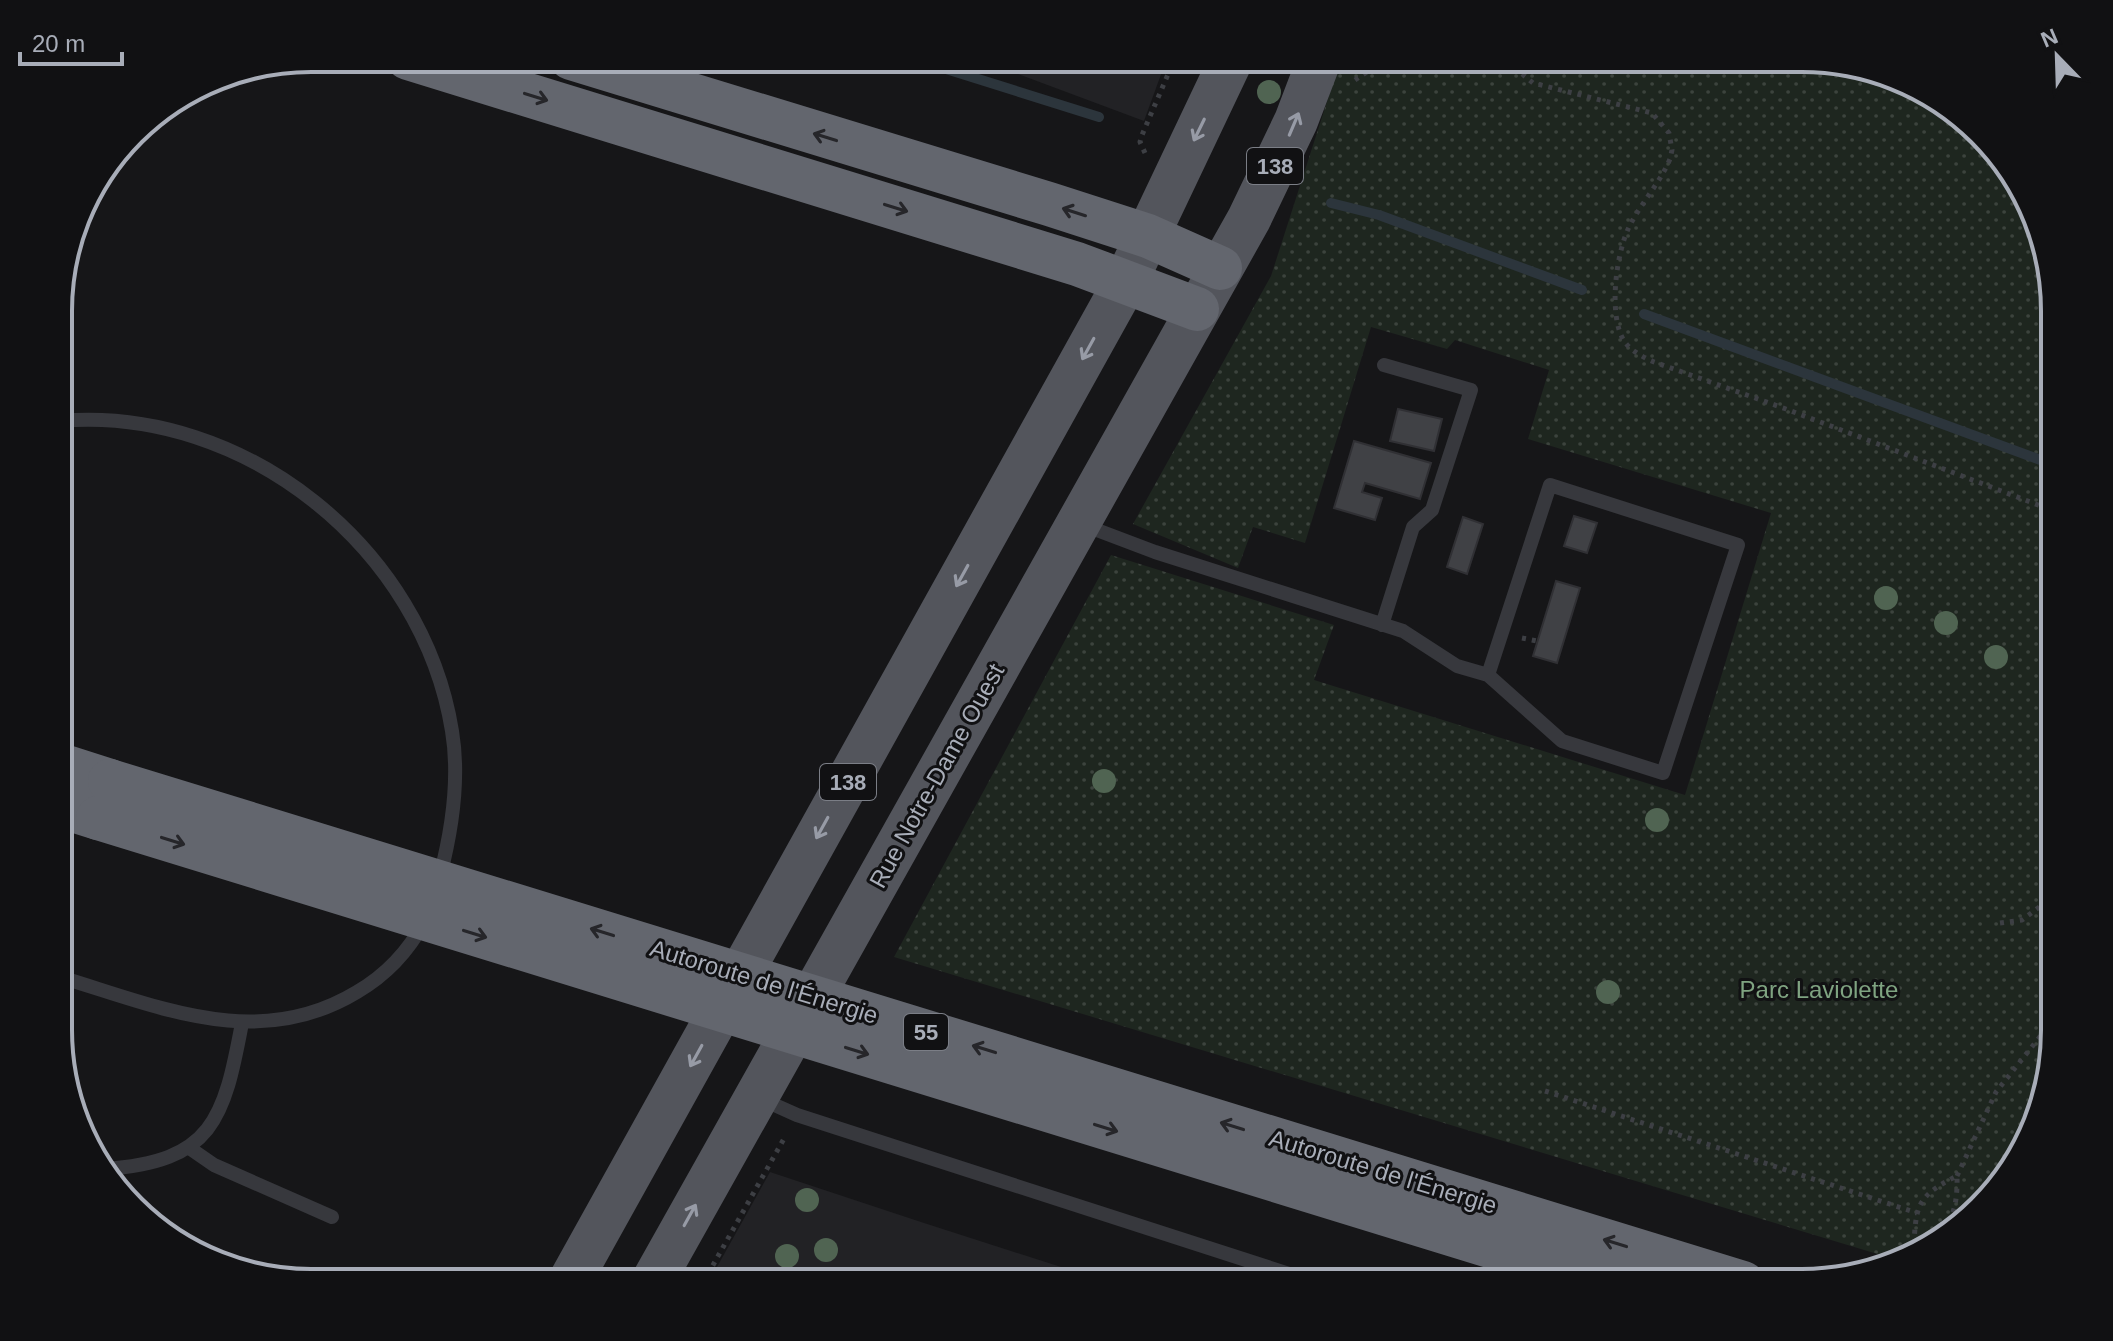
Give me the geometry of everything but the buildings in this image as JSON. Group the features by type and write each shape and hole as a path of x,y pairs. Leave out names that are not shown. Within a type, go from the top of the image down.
{"highway":[{"path":"453,72 1126,281 1197,309"},
{"path":"616,72 1148,236 1220,268"},
{"name":"Autoroute de l'Énergie","path":"72,780 90,802 1563,1268"},
{"name":"Autoroute de l'Énergie","path":"90,802 1692,1268"}],"main road":[{"name":"138","path":"577,1269 1126,281 1225,72"},
{"name":"138","path":"1220,268 1271,174 1334,72"},
{"name":"Rue Notre-Dame Ouest","path":"660,1269 1220,268"}],"lane":[{"path":"1382,625 1413,527 1432,510 1471,390 1384,365"},
{"path":"72,420 100,419 138,423 177,432 243,455 277,473 311,497 344,528 375,563 404,606 428,652 443,691 452,732 453,799 447,847 433,900 410,946 391,967 366,987 339,1002 309,1014 277,1021 242,1023 206,1019 72,980"},
{"path":"1077,522 1168,557 1403,631 1457,666 1488,675 1562,741 1663,773 1738,545 1550,485 1488,675"},
{"path":"116,1167 152,1162 188,1147 206,1132 218,1115 230,1085 242,1023"},
{"path":"757,1097 810,1119 1272,1268"},
{"path":"188,1147 214,1165 332,1217"}],"path":[{"path":"1145,153 1140,142 1142,135 1169,72"},
{"path":"1520,72 1533,83 1652,113 1669,133 1670,159 1627,231 1619,265 1615,304 1617,324 1624,339 1635,351 1654,362 2040,506"},
{"path":"2000,923 2022,920 2040,906"},
{"path":"1950,1217 1956,1201 1957,1176 1996,1092 2040,1037"},
{"path":"1545,1091 1917,1213"},
{"path":"711,1269 785,1138"},
{"path":"1912,1241 1917,1213 1930,1192 1957,1176"}],"shaded area":[{"path":"1013,72 1162,72 1144,121"},
{"path":"770,1172 1066,1268 716,1269"}],"green space":[{"name":"Parc Laviolette","path":"1337,72 1833,74 1879,85 1935,112 1959,131 1992,166 2023,220 2033,249 2040,296 2040,1045 2028,1107 2016,1135 1992,1175 1947,1220 1921,1237 1881,1255 894,957 1111,555 1334,625 1314,680 1685,795 1771,513 1528,439 1549,370 1455,340 1447,349 1371,327 1305,543 1253,527 1238,568 1133,524 1271,276"}],"waterway":[{"path":"956,72 1099,117"},
{"path":"1331,203 1379,215 1582,290"},
{"path":"1644,314 2040,460"}]}
